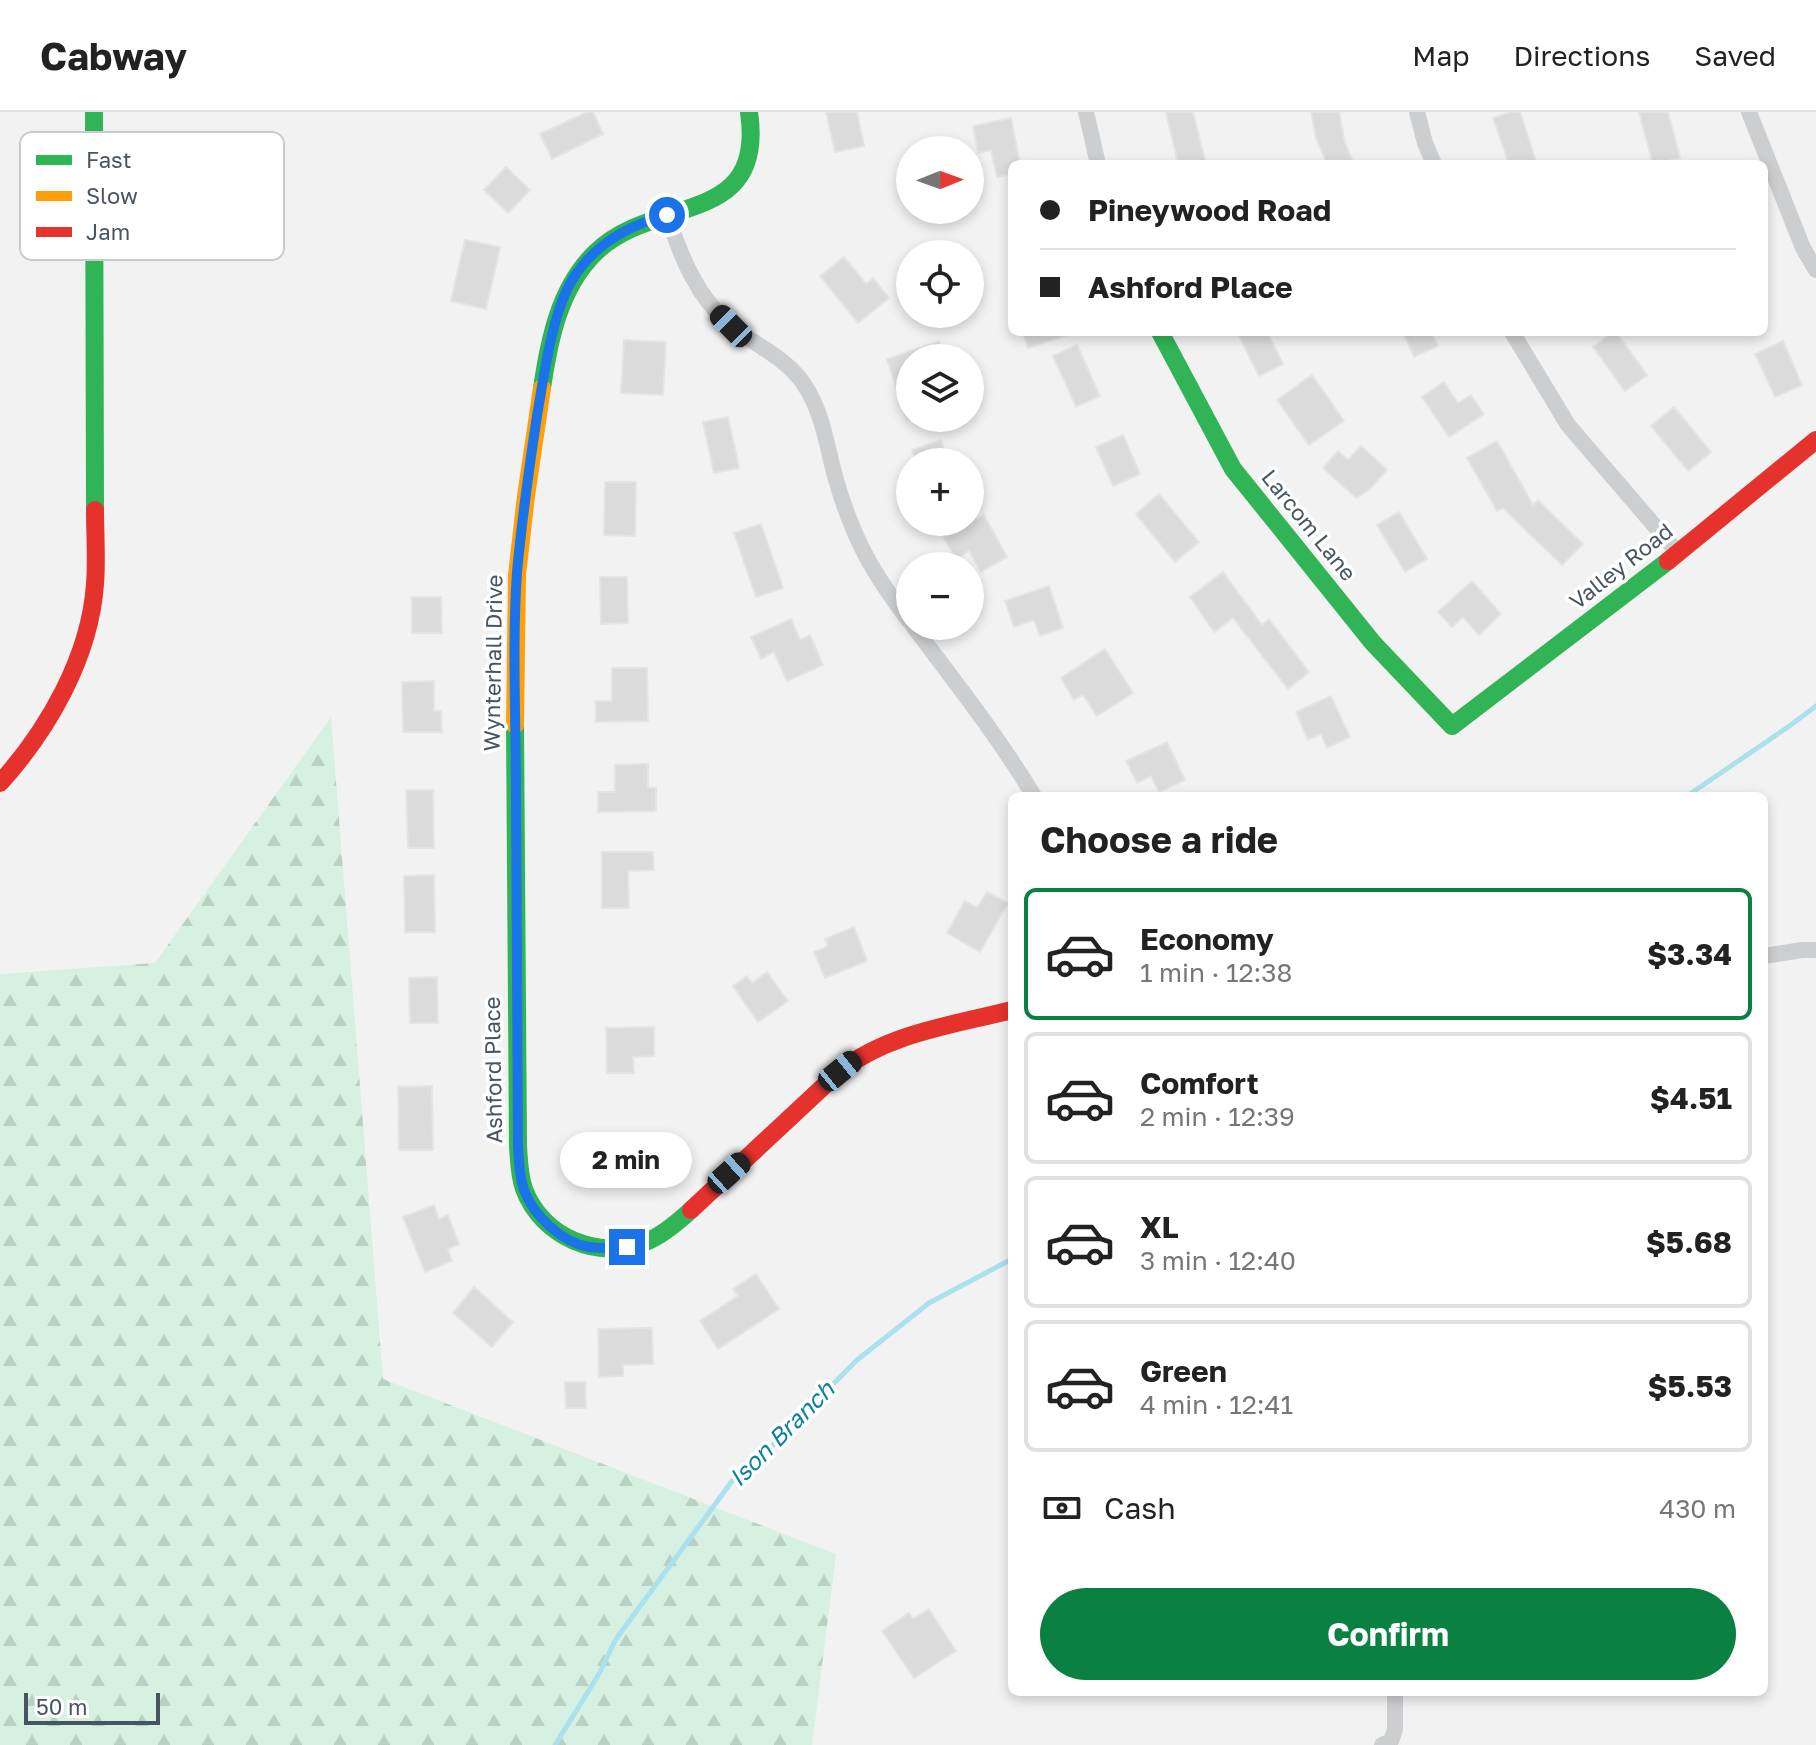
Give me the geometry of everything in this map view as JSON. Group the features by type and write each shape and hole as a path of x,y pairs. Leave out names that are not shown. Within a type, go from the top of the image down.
{"street":[{"path":"94,112 94,132"},
{"name":"Wynterhall Drive","path":"516,934 517,575 541,394 560,310 574,277 598,248 624,230 722,195 733,187 747,165 751,151 749,112"},
{"path":"1086,112 1097,160"},
{"path":"1417,112 1432,160"},
{"path":"1749,112 1803,248 1816,270"},
{"path":"667,215 678,249 699,291 731,326 780,359 796,372 805,386 823,425 837,484 857,540 870,567 896,605"},
{"path":"0,783 50,718 83,648 95,586 94,260"},
{"name":"Larcom Lane","path":"1162,336 1233,469 1373,643 1452,726"},
{"path":"1514,336 1568,425 1678,553"},
{"name":"Valley Road","path":"1452,726 1678,553 1816,440"},
{"path":"923,640 974,705 1032,792"},
{"name":"Ashford Place","path":"516,934 518,1146 524,1191 546,1222 564,1238 586,1247 627,1247 648,1241 678,1222 858,1057 898,1038 1008,1011"},
{"path":"1768,955 1816,950"},
{"path":"1382,1745 1391,1741 1395,1729 1395,1696"}],"green space":[{"path":"331,717 383,1379 836,1554 812,1745 0,1745 0,974 155,963"}],"building":[{"path":"593,112 603,134 552,159 540,134"},
{"path":"826,112 857,112 864,146 835,152"},
{"path":"1166,112 1193,112 1205,160 1177,160"},
{"path":"1311,112 1339,112 1345,143 1352,160 1325,160 1316,138"},
{"path":"1520,112 1536,160 1508,160 1493,118"},
{"path":"1639,112 1668,112 1680,158 1652,160"},
{"path":"1011,118 1019,160 1008,160 1008,175 997,177 991,150 984,152 984,136 975,136 973,126"},
{"path":"506,167 530,190 508,213 484,190"},
{"path":"465,240 500,247 486,309 451,301"},
{"path":"844,257 866,284 873,278 889,298 858,323 820,276"},
{"path":"1024,336 1064,336 1028,348"},
{"path":"1239,336 1269,336 1283,364 1259,376"},
{"path":"1405,336 1433,336 1438,346 1414,357"},
{"path":"1608,336 1619,336 1647,375 1625,391 1593,347"},
{"path":"624,340 666,342 663,395 621,393"},
{"path":"1783,341 1802,385 1775,397 1755,354"},
{"path":"1077,345 1100,396 1076,407 1053,356"},
{"path":"896,356 896,386 887,359"},
{"path":"1312,375 1344,421 1309,445 1277,400"},
{"path":"1444,382 1458,403 1471,395 1484,414 1449,437 1422,397"},
{"path":"1674,407 1711,452 1688,471 1651,426"},
{"path":"728,417 739,468 714,473 703,422"},
{"path":"1123,435 1140,474 1113,486 1096,447"},
{"path":"941,440 944,448 918,448"},
{"path":"1497,441 1533,505 1538,500 1583,544 1562,565 1503,508 1497,511 1467,458"},
{"path":"1361,446 1387,470 1369,490 1356,498 1323,468 1338,451 1348,460"},
{"path":"605,482 636,482 635,536 604,535"},
{"path":"1159,494 1199,542 1175,562 1136,514"},
{"path":"1399,512 1427,559 1405,572 1377,525"},
{"path":"984,515 1007,557 984,570 984,552 952,552 944,538 984,536"},
{"path":"761,524 783,588 756,597 734,533"},
{"path":"1223,572 1262,625 1269,619 1309,672 1288,689 1233,618 1214,632 1190,597"},
{"path":"600,577 627,577 628,623 601,624"},
{"path":"1472,581 1501,614 1479,635 1463,617 1452,627 1438,612"},
{"path":"1049,586 1063,628 1040,636 1034,620 1014,627 1005,601"},
{"path":"412,597 441,597 442,633 412,633"},
{"path":"791,619 800,640 810,635 823,665 787,681 774,652 761,659 751,637"},
{"path":"1105,649 1133,693 1097,716 1083,695 1074,700 1061,678"},
{"path":"612,668 647,668 648,721 596,722 596,701 612,701"},
{"path":"434,681 434,711 441,711 442,732 403,732 402,682"},
{"path":"1331,696 1350,737 1327,748 1321,734 1308,740 1296,712"},
{"path":"1167,742 1185,780 1159,792 1151,776 1137,783 1126,761"},
{"path":"648,764 648,788 656,788 656,811 598,812 598,792 615,792 615,765"},
{"path":"406,790 433,790 434,848 408,848"},
{"path":"602,852 653,852 654,870 628,871 629,908 602,908"},
{"path":"434,875 435,932 405,932 404,876"},
{"path":"987,892 1008,903 980,952 947,933 965,901 977,908"},
{"path":"854,927 867,961 825,978 814,952 828,946 825,939"},
{"path":"767,972 788,1001 758,1022 733,986 747,976 752,983"},
{"path":"437,977 438,1023 410,1023 409,978"},
{"path":"654,1027 654,1056 633,1057 634,1073 607,1073 606,1028"},
{"path":"432,1086 433,1150 399,1150 398,1087"},
{"path":"434,1205 439,1219 448,1215 459,1244 448,1249 452,1261 425,1272 403,1217"},
{"path":"756,1274 779,1309 718,1349 700,1321 738,1296 733,1289"},
{"path":"474,1287 513,1322 492,1347 453,1313"},
{"path":"652,1328 653,1364 623,1365 623,1376 599,1377 598,1329"},
{"path":"565,1382 585,1382 586,1408 566,1408"},
{"path":"929,1609 956,1651 914,1678 882,1631 909,1613 913,1619"}],"waterway":[{"name":"Ison Branch","path":"1693,792 1816,706"},
{"name":"Ison Branch","path":"555,1745 599,1674 616,1639 738,1473 764,1454 857,1360 929,1303 1008,1261"}],"traffic: fast":[{"path":"94,112 94,132"},
{"path":"542,388 558,316 583,267 595,253 620,235 724,192 741,175 750,149 749,112"},
{"path":"94,260 95,510"},
{"path":"1162,336 1233,469 1373,643 1452,726 1668,561"},
{"path":"515,725 518,1146 524,1189 532,1206 558,1232 591,1246 628,1247 646,1242 676,1224 691,1210"}],"traffic: slow":[{"path":"515,725 517,575 542,388"}],"traffic: jam":[{"path":"1668,561 1816,440"},
{"path":"0,783 50,716 64,691 85,638 95,584 95,510"},
{"path":"691,1210 840,1071 859,1058 922,1032 1008,1011"}],"route":[{"path":"627,1247 586,1247 564,1238 533,1207 524,1191 520,1173 516,966 517,575 541,394 549,351 567,289 598,248 624,230 667,215"}]}
